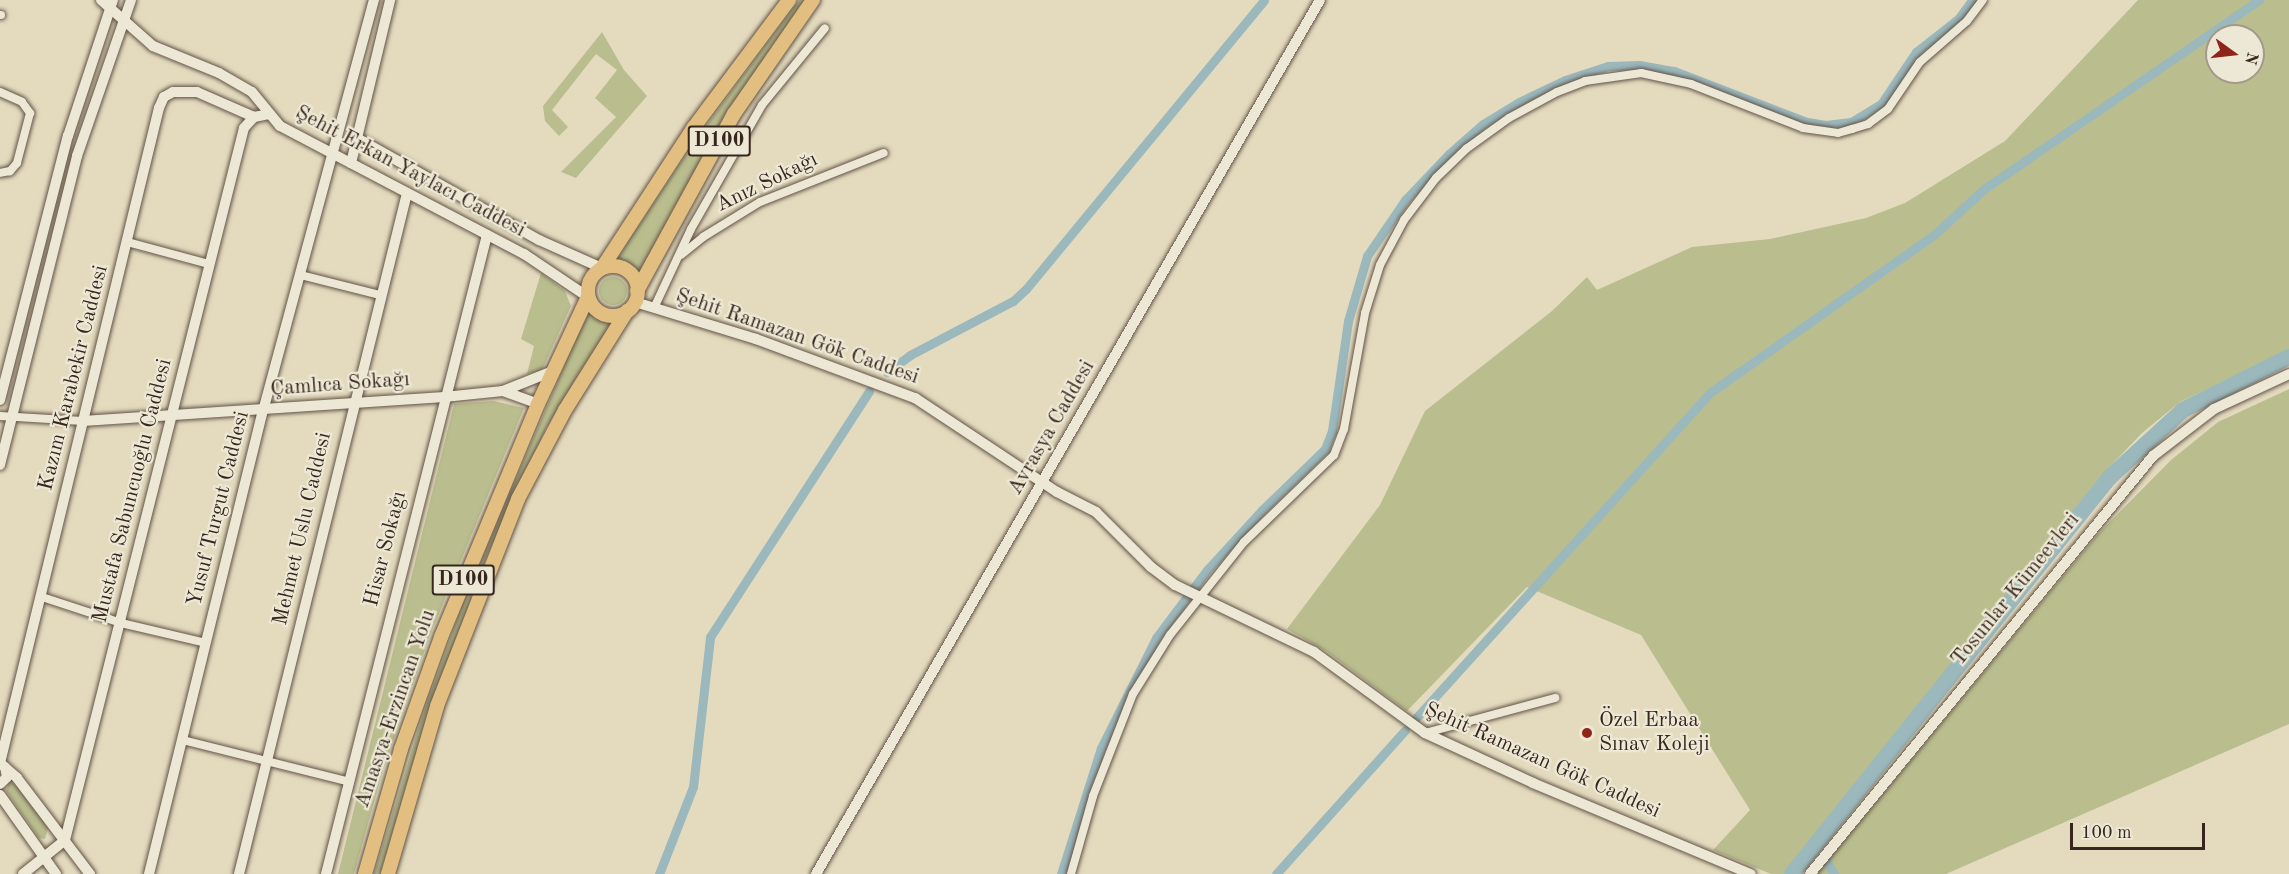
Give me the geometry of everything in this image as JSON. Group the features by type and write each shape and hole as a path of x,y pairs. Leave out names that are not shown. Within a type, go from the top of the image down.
{"highway":[{"name":"D100","path":"602,268 694,127 789,0"},
{"name":"Amasya-Erzincan Yolu","path":"388,874 437,706 518,499 555,427 633,301 734,114 813,0"},
{"path":"614,266 626,270 635,279 633,301 604,314 588,297 590,280 602,268 614,266"},
{"name":"Amasya-Erzincan Yolu","path":"365,874 425,680 538,404 588,297"}],"street":[{"name":"Şehit Erkan Yaylacı Caddesi","path":"101,0 112,5 124,22 153,46 238,82 259,98 280,126 487,235 588,297"},
{"path":"0,465 77,156 131,0"},
{"name":"Yusuf Turgut Caddesi","path":"149,874 263,411 335,155 374,0"},
{"path":"351,163 390,0"},
{"name":"Avrasya Caddesi","path":"816,874 1320,0"},
{"path":"1071,874 1119,723 1146,670 1198,598 1256,529 1334,455 1344,429 1365,313 1384,255 1404,220 1436,178 1489,130 1557,92 1585,81 1641,73 1691,84 1803,128 1838,133 1868,124 1888,109 1920,62 1967,21 1983,0"},
{"path":"0,400 68,136 112,5"},
{"path":"654,308 675,261 762,105 825,28"},
{"path":"0,92 22,102 30,112 17,163 10,171 0,173"},
{"name":"Kazım Karabekir Caddesi","path":"1,783 8,774 2,764 83,421 164,97 173,92 197,92 254,117"},
{"path":"254,117 269,114"},
{"name":"Mustafa Sabuncuoğlu Caddesi","path":"65,840 244,128 254,117"},
{"name":"Şehit Erkan Yaylacı Caddesi","path":"357,138 539,240 602,268"},
{"name":"Anız Sokağı","path":"675,261 703,237 760,202 802,182 884,153"},
{"name":"Mehmet Uslu Caddesi","path":"238,874 268,762 352,406 407,193"},
{"name":"Hisar Sokağı","path":"326,874 444,397 487,235"},
{"path":"127,242 209,264"},
{"path":"301,275 380,296"},
{"name":"Şehit Ramazan Gök Caddesi","path":"633,301 897,390 943,414 1042,483 1096,512 1151,567 1175,585 1314,652 1425,733 1533,783 1751,874"},
{"name":"Çamlıca Sokağı","path":"0,416 83,421 352,406 502,391 553,371"},
{"name":"Tosunlar Kümeevleri","path":"1810,874 2153,456 2214,409 2289,374"},
{"name":"Çamlıca Sokağı","path":"502,391 538,404"},
{"path":"42,597 121,622 206,643"},
{"path":"1425,733 1555,698"},
{"path":"183,740 350,782"},
{"path":"2,764 90,874"},
{"path":"0,795 56,874"},
{"path":"23,874 65,840"}],"green space":[{"path":"799,0 807,0 728,109 642,272 617,259 692,145"},
{"path":"2138,0 2289,0 2289,350 2180,402 2142,433 2099,478 1784,874 1771,874 1713,850 1750,810 1641,635 1527,587 1407,711 1326,651 1287,629 1380,505 1425,411 1552,311 1587,277 1597,290 1692,247 1770,239 1866,218 1905,203 2005,141"},
{"path":"602,32 624,70 647,96 576,178 561,172 616,117 595,98 617,70 596,54 552,110 568,127 559,136 545,121 543,106"},
{"path":"541,273 565,291 571,306 542,370 527,374 534,346 521,339"},
{"path":"613,277 623,281 627,291 623,301 613,305 603,301 599,291 603,281"},
{"path":"588,310 612,322 546,428 488,553 425,722 380,874 374,874 421,720 461,608"},
{"path":"2289,389 2289,724 1946,874 1817,874 2099,533 2171,460 2218,422"},
{"path":"494,401 524,408 430,635 383,770 354,874 338,874 454,404"},
{"path":"9,782 16,785 48,828 45,839 39,838 6,791"}],"waterway":[{"path":"887,372 910,355 1013,301 1026,289 1264,0"},
{"path":"1061,874 1101,748 1156,638 1207,570 1262,510 1325,449 1332,431 1348,321 1367,256 1405,200 1449,154 1483,124 1519,102 1565,80 1608,66 1639,65 1674,71 1807,122 1826,125 1851,122 1881,104 1916,52 1959,18 1972,0"},
{"path":"1416,718 1711,392 1935,234 1984,189 2259,0"},
{"path":"1792,874 2109,478 2183,410 2289,357"},
{"path":"659,874 693,787 710,637 869,391"},
{"path":"1276,874 1405,730"},
{"path":"1827,862 1834,874"}],"place":[{"name":"Özel Erbaa Sınav Koleji","path":"1587,733"}]}
